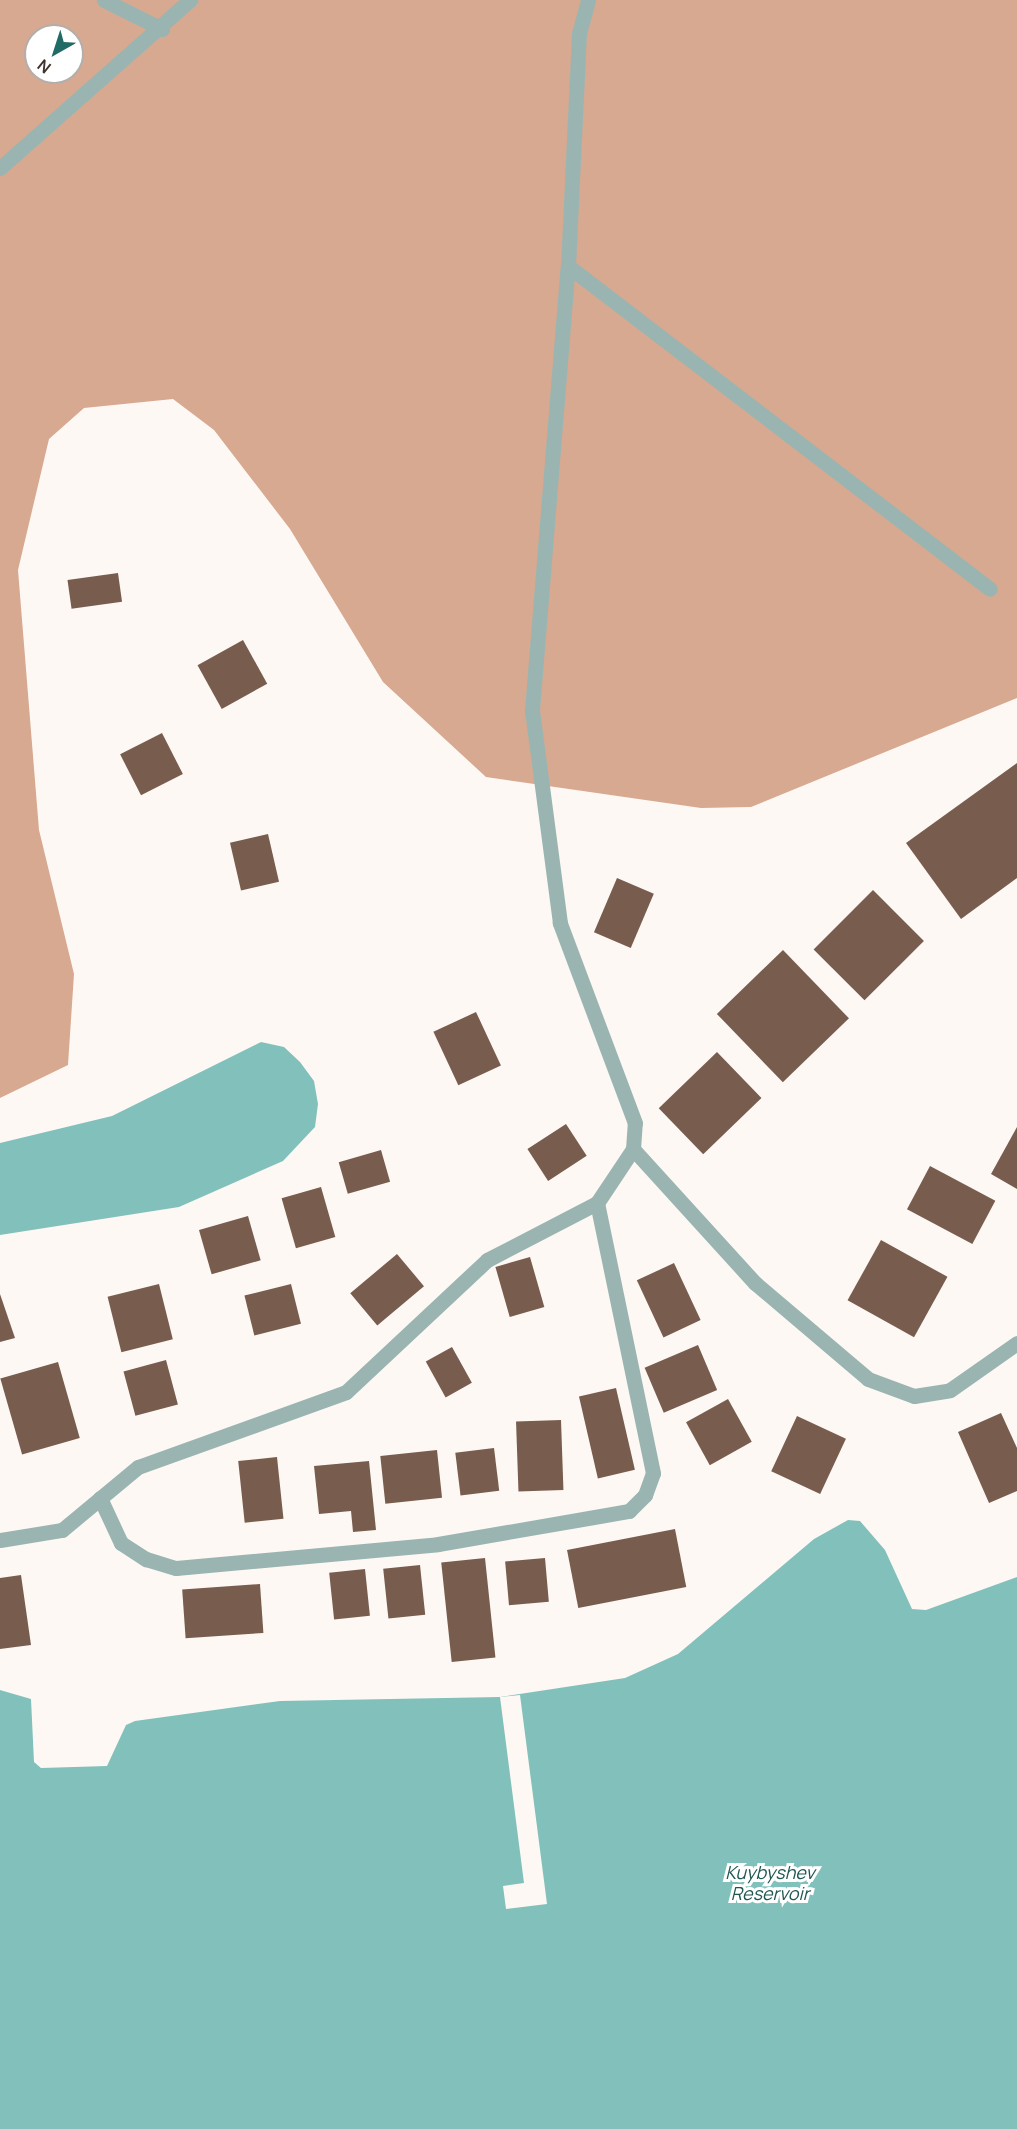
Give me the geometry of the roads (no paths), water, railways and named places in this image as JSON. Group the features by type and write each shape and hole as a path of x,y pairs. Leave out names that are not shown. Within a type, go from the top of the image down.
{"street":[{"path":"104,0 162,29"},
{"path":"0,168 162,29 190,0"},
{"path":"0,1540 62,1530 138,1467 346,1392 487,1260 597,1203 633,1149 635,1123 560,922 531,710 568,266 579,33 588,0"},
{"path":"568,266 990,589"},
{"path":"633,1149 755,1282 868,1380 914,1396 950,1390 1017,1343"},
{"path":"100,1498 120,1543 146,1559 176,1568 438,1544 629,1511 645,1495 653,1473 597,1203"}],"water":[{"path":"261,1042 284,1047 300,1062 314,1081 318,1104 315,1127 283,1161 179,1207 0,1235 0,1143 112,1116"},
{"name":"Kuybyshev Reservoir","path":"848,1520 860,1521 885,1550 912,1609 926,1610 1017,1577 1017,2129 0,2129 0,1690 31,1699 34,1762 41,1768 107,1766 126,1725 135,1721 280,1701 500,1697 625,1678 678,1654 814,1539"}]}
